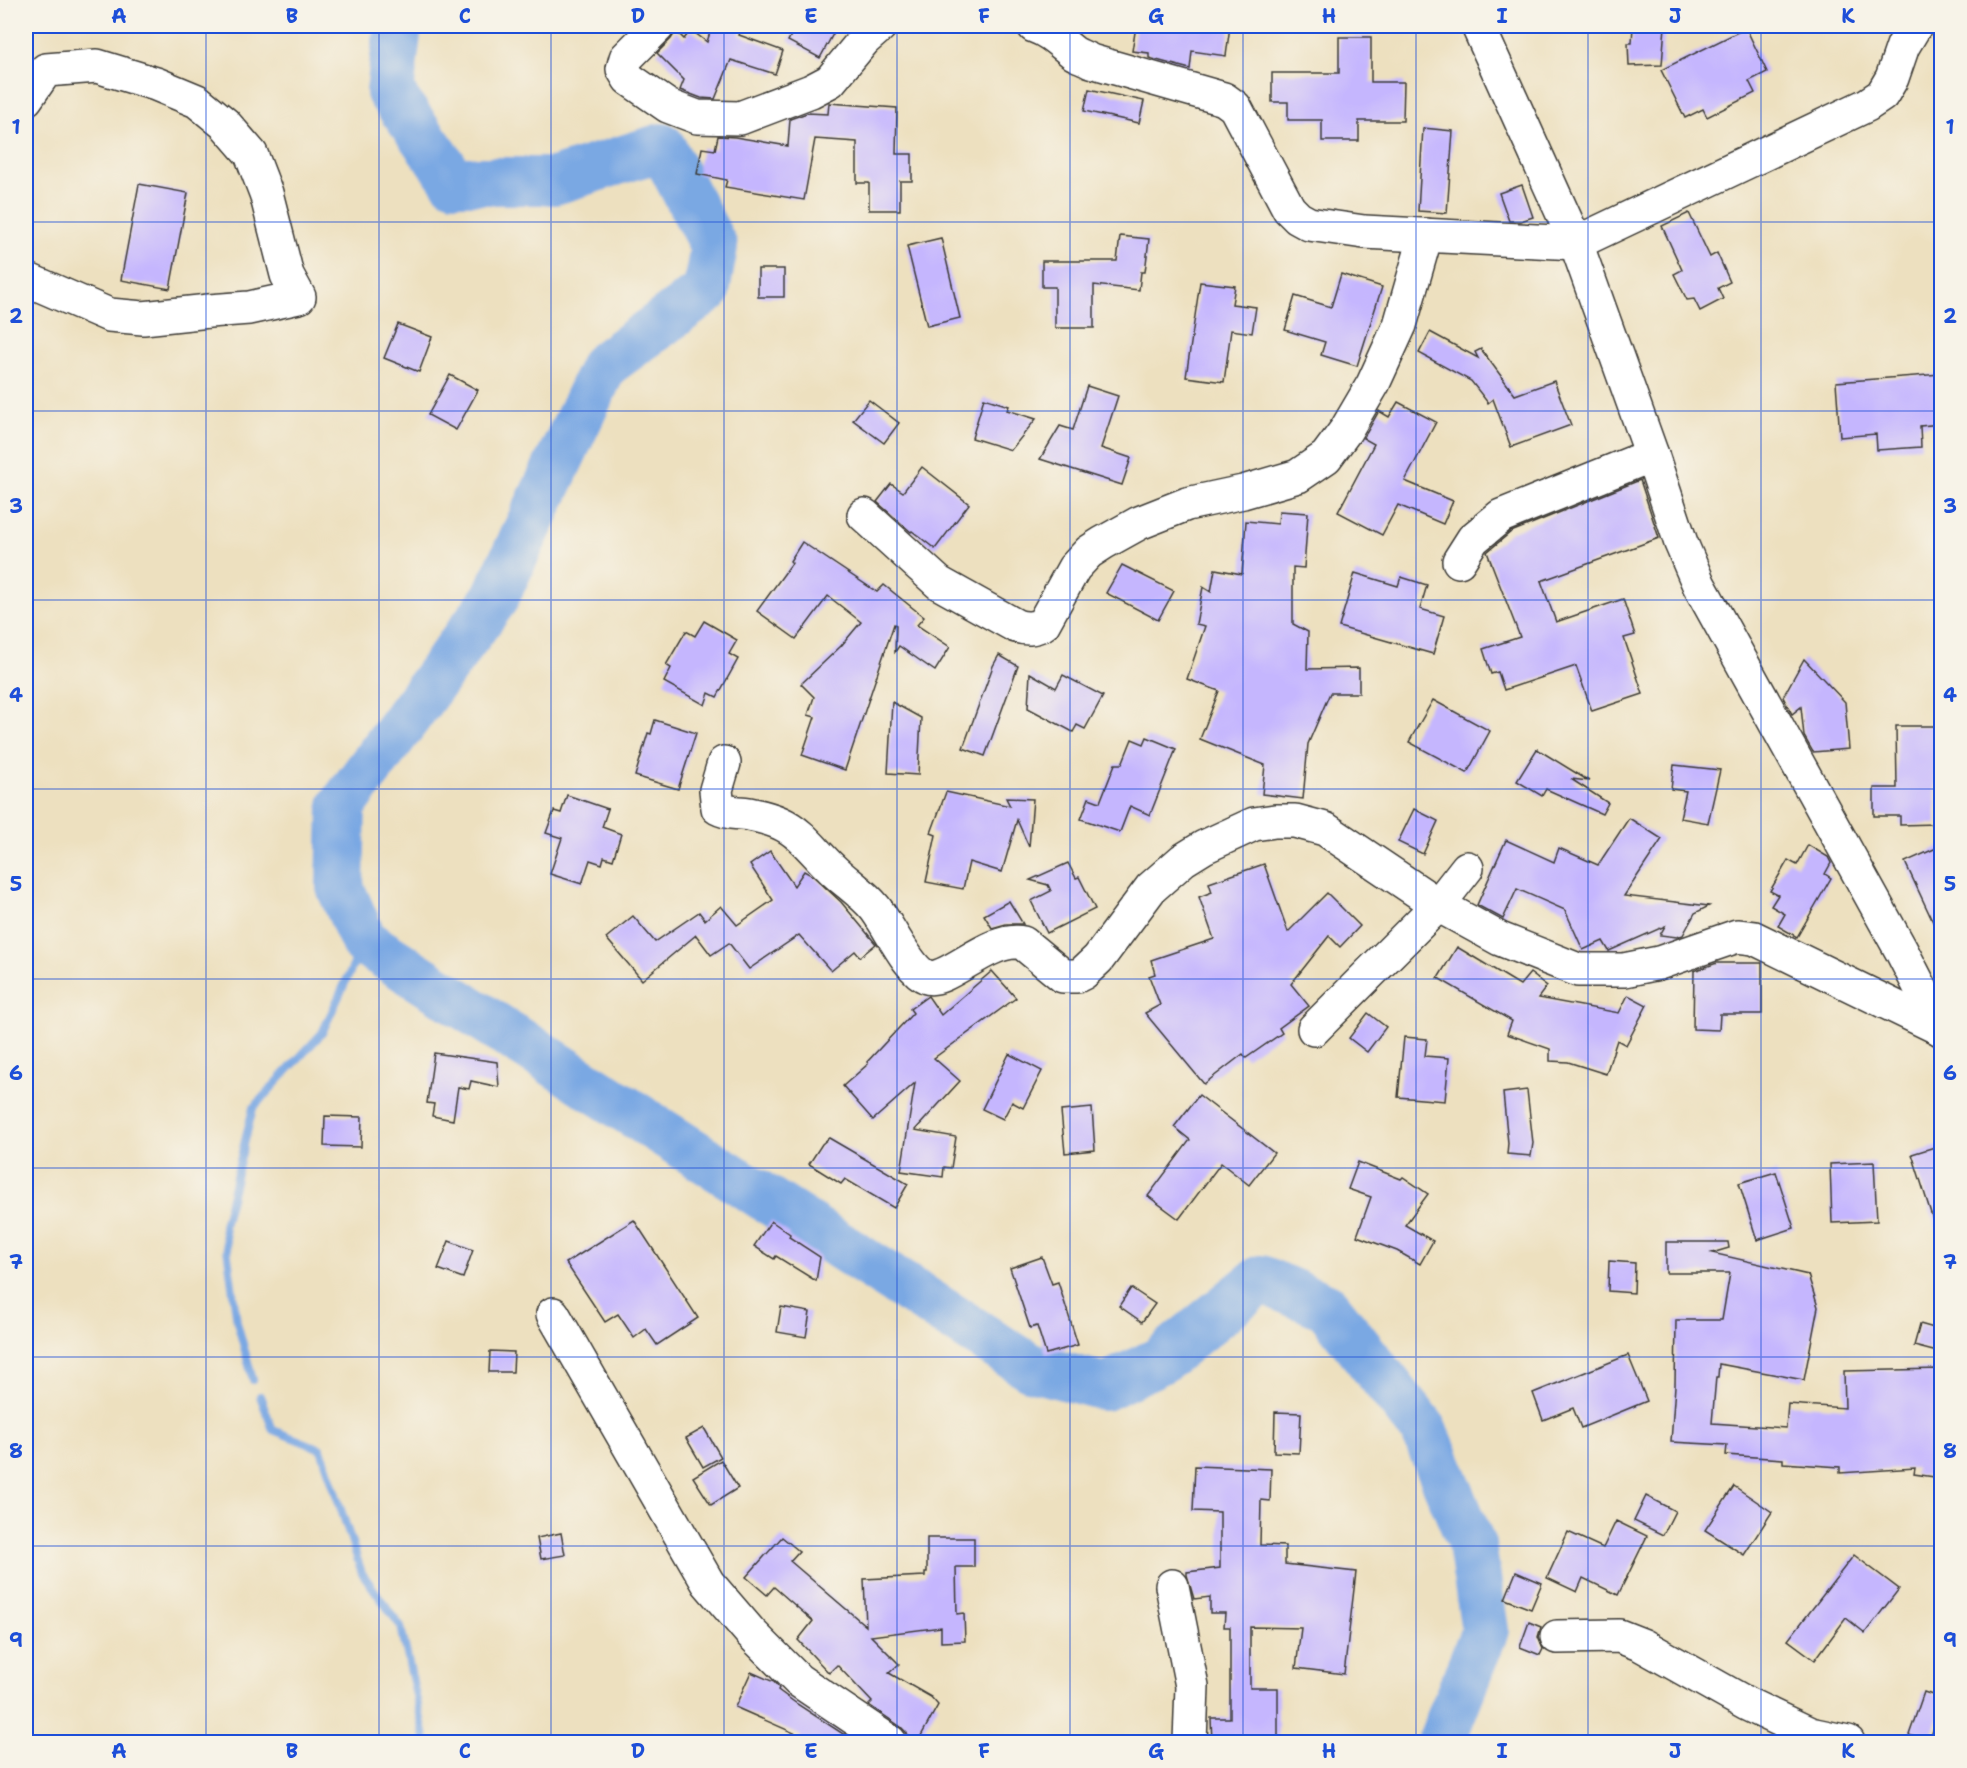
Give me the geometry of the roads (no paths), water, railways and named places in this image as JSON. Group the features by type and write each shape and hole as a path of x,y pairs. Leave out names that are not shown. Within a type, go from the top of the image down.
{"street":[{"path":"658,26 626,58 623,69 629,79 668,106 697,117 720,119 740,118 830,81 864,40 880,26"},
{"path":"1034,26 1045,29 1075,54 1091,61 1224,99 1235,107 1289,209 1309,224 1364,232 1576,243 1867,105 1882,95 1892,78 1903,46 1915,26"},
{"path":"1478,26 1576,243 1681,543 1699,585 1901,950 1941,1030"},
{"path":"26,99 46,70 98,66 156,84 197,101 225,124 251,154 266,193 287,275 299,297 249,308 143,318 109,315 26,279"},
{"path":"864,515 939,583 1016,626 1025,629 1035,628 1043,624 1074,568 1089,552 1103,543 1139,523 1186,504 1244,492 1298,476 1326,457 1346,430 1373,384 1400,325 1426,235"},
{"path":"1459,561 1473,539 1501,516 1652,455"},
{"path":"724,763 716,790 718,808 728,813 749,814 780,824 796,834 874,907 916,969 926,977 932,978 944,974 985,950 1017,941 1023,943 1063,976 1077,976 1098,959 1151,888 1164,875 1204,848 1254,824 1295,821 1325,829 1438,905 1500,939 1578,970 1624,970 1659,963 1737,936 1754,938 1941,1030"},
{"path":"1314,1029 1438,905 1467,868"},
{"path":"553,1314 708,1583 751,1633 798,1680 891,1743"},
{"path":"1172,1586 1192,1686 1190,1743"},
{"path":"1557,1636 1619,1636 1642,1645 1747,1704 1810,1734 1848,1743"}],"waterway":[{"path":"398,26 390,92 454,181 554,181 662,147 714,247 706,291 604,365 495,598 342,806 340,887 364,942 1030,1367 1105,1387 1161,1360 1261,1279 1327,1307 1424,1430 1472,1545 1485,1630 1441,1742"},
{"path":"253,1380 237,1322 224,1226 253,1108 322,1033 364,942"},
{"path":"260,1396 273,1430 321,1449 362,1573 401,1627 426,1742"}]}
